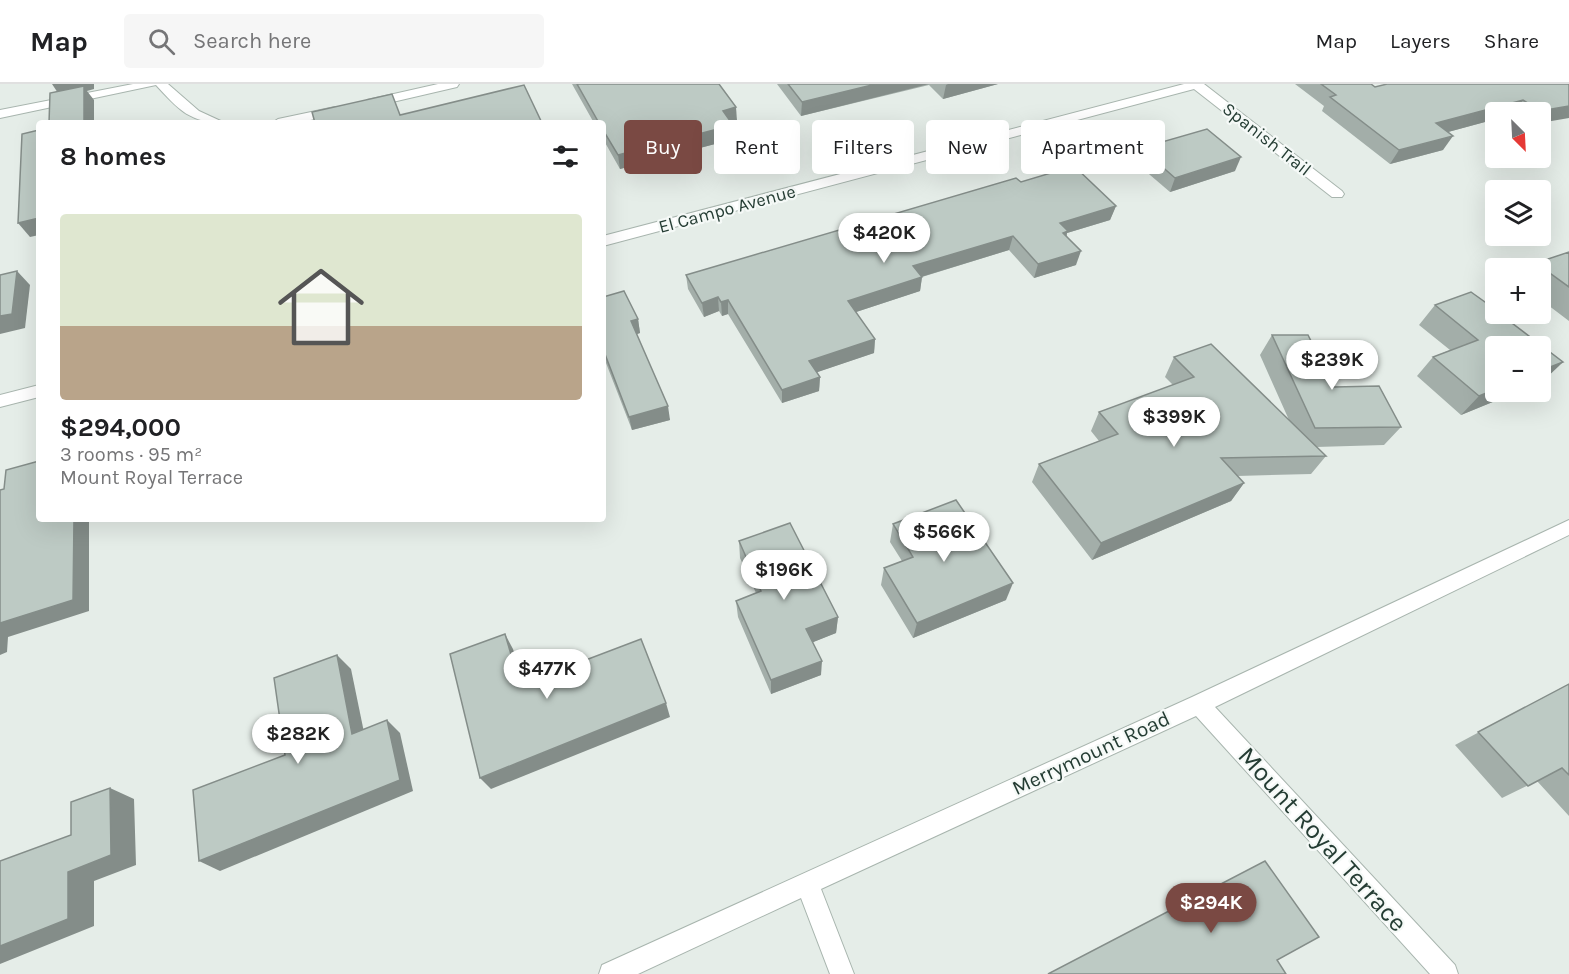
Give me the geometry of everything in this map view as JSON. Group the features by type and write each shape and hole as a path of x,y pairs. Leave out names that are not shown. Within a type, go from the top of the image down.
{"street":[{"path":"0,114 151,84"},
{"path":"161,84 204,120"},
{"path":"292,120 453,84"},
{"name":"Spanish Trail","path":"1197,84 1337,194"},
{"name":"El Campo Avenue","path":"606,241 1197,84"},
{"path":"0,401 36,392"},
{"name":"Merrymount Road","path":"611,974 1199,704 1569,527"},
{"name":"Mount Royal Terrace","path":"1199,704 1446,974"},
{"path":"807,883 842,974"}],"building":[{"path":"577,84 719,84 736,107 723,111 729,120 714,120 714,130 702,133 702,120 624,120 624,153 618,155 606,135 606,120 597,120"},
{"path":"788,84 876,84 802,102"},
{"path":"1321,84 1371,84 1375,87 1387,84 1569,84 1569,106 1551,109 1551,102 1523,100 1485,102 1485,110 1436,123 1453,136 1399,150 1330,97 1336,95"},
{"path":"524,85 541,120 314,120 312,112 392,94 400,115"},
{"path":"84,86 84,120 49,120 50,93"},
{"path":"1207,129 1241,157 1175,178 1165,169 1165,141"},
{"path":"36,131 36,219 18,223 22,134"},
{"path":"1048,174 1082,174 1116,206 1060,223 1068,231 1063,233 1081,251 1038,264 1013,236 913,266 922,277 848,301 875,339 809,361 820,377 782,390 728,300 721,302 718,297 702,303 686,275 1016,178 1021,182"},
{"path":"1569,252 1569,287 1551,274 1551,258"},
{"path":"17,271 12,314 0,316 0,275"},
{"path":"624,291 638,319 631,321 668,406 629,417 606,357 606,296"},
{"path":"1471,292 1485,302 1485,324 1513,324 1529,336 1485,336 1485,394 1479,396 1433,357 1478,340 1435,305"},
{"path":"1272,335 1308,335 1334,387 1379,386 1401,427 1315,428"},
{"path":"1211,344 1326,456 1221,458 1244,483 1101,543 1039,464 1118,434 1099,412 1194,377 1174,357"},
{"path":"1551,353 1563,362 1551,367"},
{"path":"36,462 36,522 74,522 73,600 0,623 0,490 4,489 6,470"},
{"path":"956,500 1013,583 917,623 884,568 913,557 893,524"},
{"path":"790,523 838,617 806,629 822,661 771,680 736,601 761,591 739,541"},
{"path":"505,634 520,685 641,639 666,703 480,778 450,654"},
{"path":"337,655 352,734 387,720 400,780 199,861 193,790 285,755 274,678"},
{"path":"1569,684 1569,775 1562,768 1528,786 1478,732"},
{"path":"110,788 111,855 68,872 68,919 0,946 0,861 71,835 71,802"},
{"path":"1265,861 1319,937 1277,960 1286,974 1048,974"}]}
